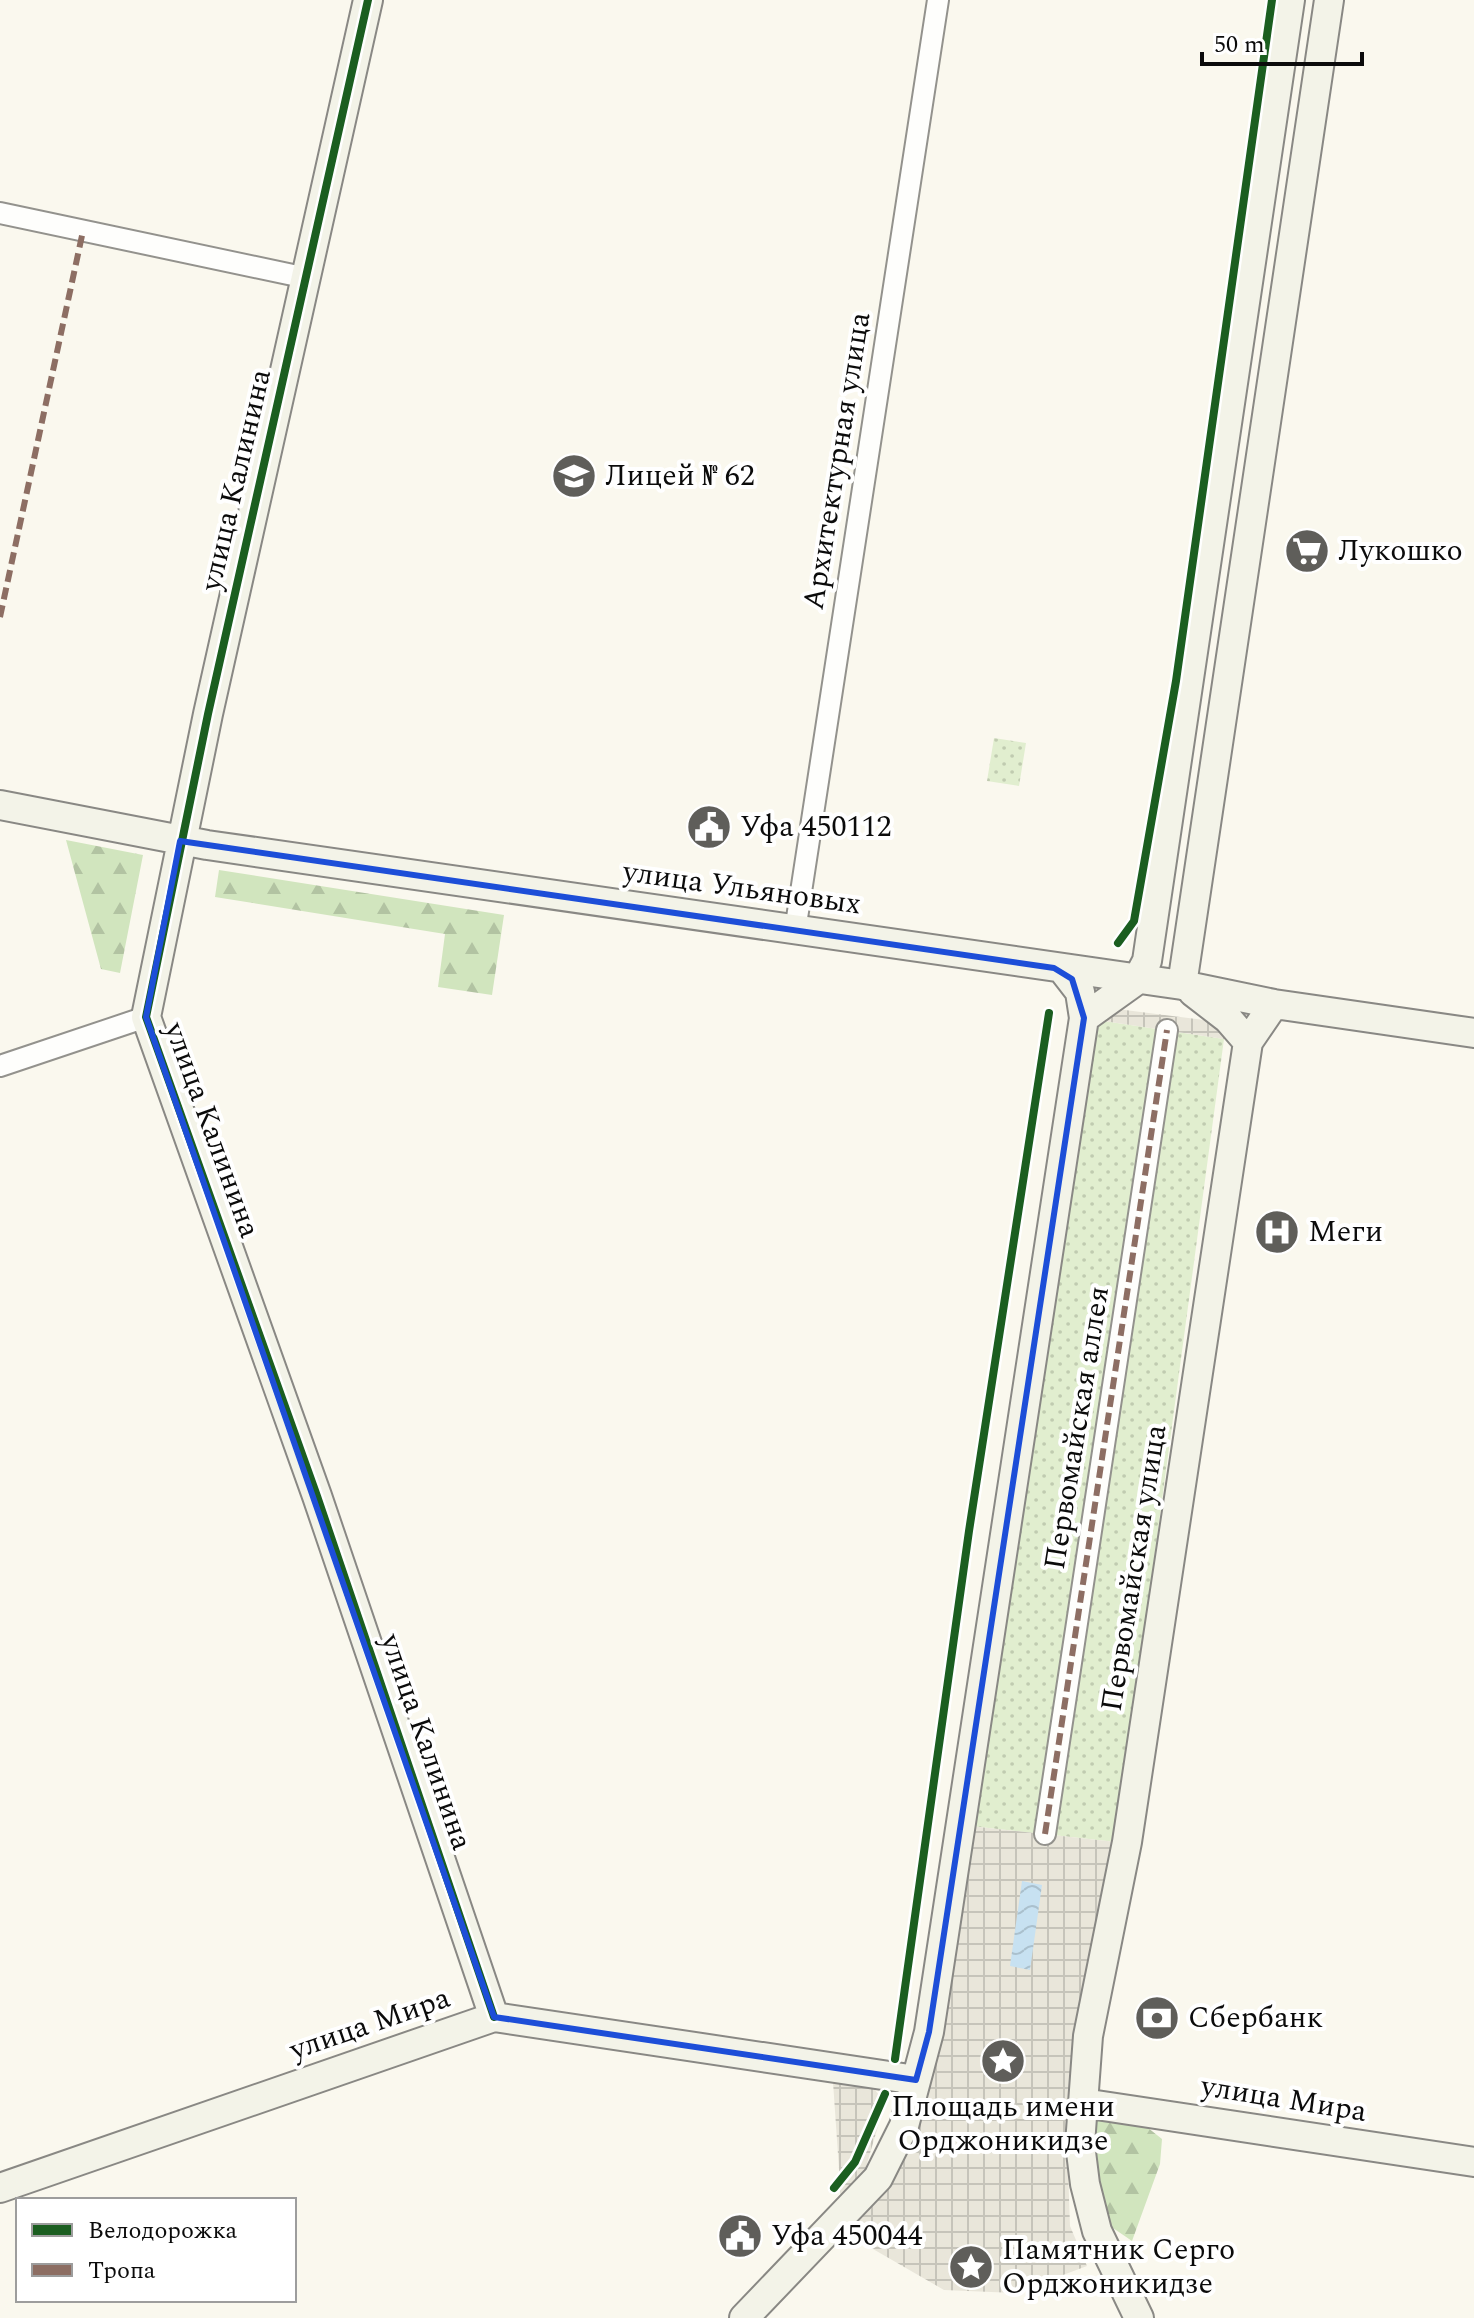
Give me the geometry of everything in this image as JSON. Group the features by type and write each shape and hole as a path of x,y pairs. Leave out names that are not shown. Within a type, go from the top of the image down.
{"main road":[{"name":"улица Калинина","path":"368,0 180,841 146,1017 317,1496 494,2017"},
{"path":"1084,1018 1137,980 1147,961 1290,0"},
{"path":"1248,1042 1228,1019 1182,985 1329,0"},
{"name":"улица Ульяновых","path":"0,805 180,841 1182,985 1274,1004 1474,1033"},
{"path":"744,2318 878,2178 904,2126 929,2032 1084,1018 1080,992 1063,970"},
{"name":"Первомайская улица","path":"1139,2318 1097,2231 1085,2184 1080,2144 1088,2036 1127,1842 1248,1042 1274,1004"},
{"name":"улица Мира","path":"0,2188 494,2017 916,2080"},
{"name":"улица Мира","path":"1083,2103 1474,2162"}],"street":[{"name":"Архитектурная улица","path":"795,931 938,0"},
{"path":"0,213 307,278"},
{"path":"0,1066 146,1017"},
{"name":"Первомайская аллея","path":"1045,1834 1167,1030"}],"highlighted area":[{"path":"180,841 1054,968 1072,979 1084,1018 929,2032 916,2080 494,2017 146,1017"}],"green space":[{"path":"994,738 1026,743 1019,786 987,781"},
{"path":"66,840 143,855 120,973 101,969"},
{"path":"219,870 504,915 492,995 438,987 445,934 215,897"},
{"path":"1097,1020 1224,1039 1116,1842 970,1826"},
{"path":"1090,2118 1138,2120 1162,2139 1160,2164 1132,2241 1110,2226 1096,2172"}],"shaded area":[{"path":"1117,1009 1220,1022 1225,1028 1224,1039 1097,1020"},
{"name":"Площадь имени Орджоникидзе","path":"970,1826 1116,1842 1067,2139 1070,2226 1087,2266 1015,2293 944,2290 873,2249 853,2223 886,2191 918,2123"},
{"path":"833,2082 872,2086 885,2103 865,2170 841,2198"}],"water":[{"path":"1022,1881 1042,1885 1030,1970 1010,1966"}],"marked path":[{"path":"0,617 83,231"},
{"path":"1045,1834 1167,1030"}],"cycle path":[{"path":"368,0 208,714 146,1017 317,1496 494,2017"},
{"path":"1118,943 1134,921 1176,681 1272,0"},
{"path":"895,2059 969,1531 1049,1013"},
{"path":"834,2188 855,2162 885,2094"}],"place":[{"name":"Лицей № 62","path":"574,476"},
{"name":"Лукошко","path":"1307,551"},
{"name":"Уфа 450112","path":"709,827"},
{"name":"Меги","path":"1277,1232"},
{"name":"Сбербанк","path":"1157,2018"},
{"name":"Площадь имени Орджоникидзе","path":"1003,2061"},
{"name":"Уфа 450044","path":"740,2236"},
{"name":"Памятник Серго Орджоникидзе","path":"971,2267"}]}
